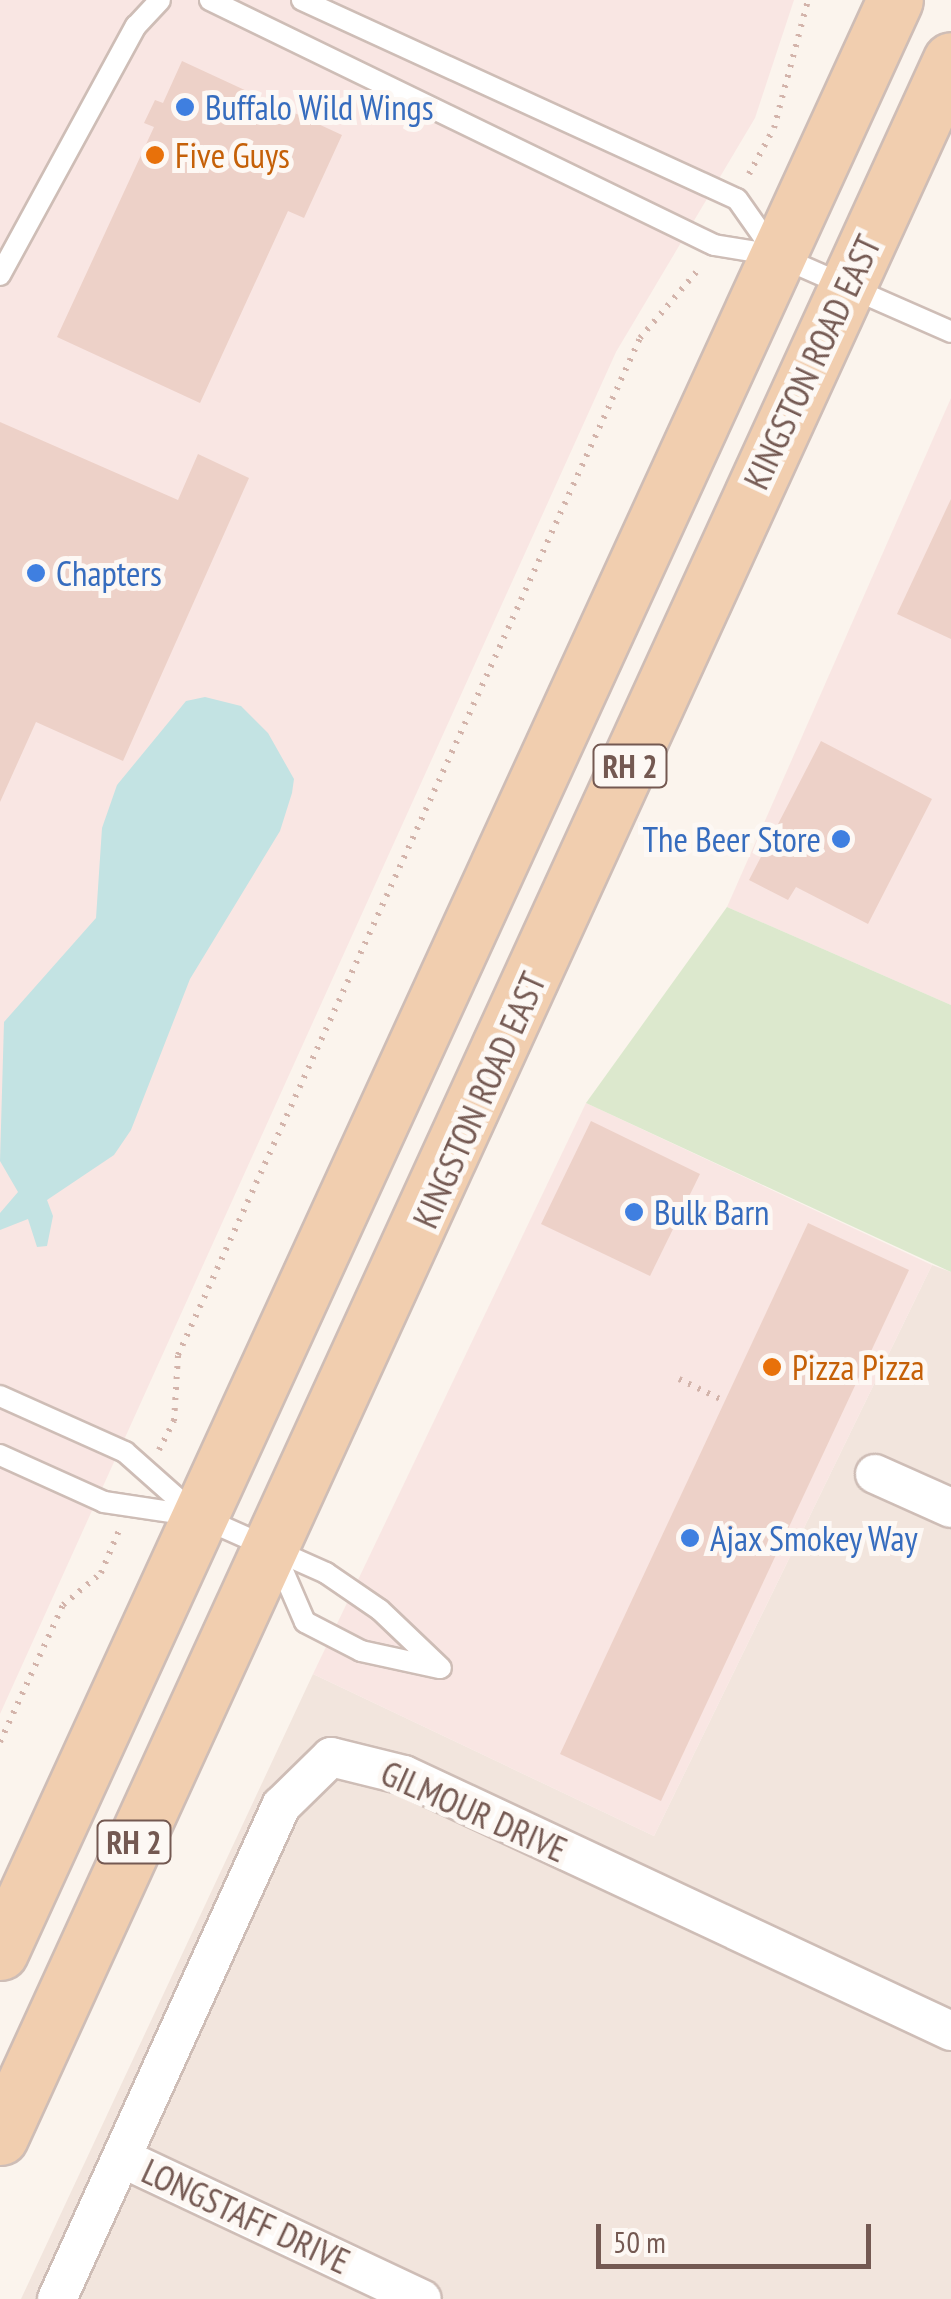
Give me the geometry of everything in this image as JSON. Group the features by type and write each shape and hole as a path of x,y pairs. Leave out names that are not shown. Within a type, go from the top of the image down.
{"main road":[{"name":"RH 2","path":"0,1952 894,0"},
{"name":"KINGSTON ROAD EAST","path":"0,2137 274,1548 951,60"}],"street":[{"path":"874,1474 951,1508"},
{"name":"GILMOUR DRIVE","path":"57,2299 124,2159 281,1806 332,1757 404,1776 951,2031"},
{"name":"LONGSTAFF DRIVE","path":"124,2159 422,2299"}],"lane":[{"path":"0,275 136,26 160,0"},
{"path":"210,0 714,246 776,255 951,332"},
{"path":"302,0 737,199 776,255"},
{"path":"0,1396 125,1452 198,1516"},
{"path":"0,1455 104,1502 198,1516 274,1548 380,1610 441,1668 361,1651 305,1622 274,1548"}],"path":[{"path":"737,199 774,128 808,0"},
{"path":"147,1471 174,1421 178,1355 640,338 684,292 714,246"},
{"path":"679,1380 720,1398"},
{"path":"0,1742 63,1606 101,1573 130,1504"}],"shaded area":[{"path":"0,0 794,0 755,118 616,352 0,1714"},
{"path":"951,398 951,1005 727,907"},
{"path":"586,1103 932,1265 654,1836 313,1674"},
{"path":"932,1265 951,1272 951,2299 21,2299 313,1674 654,1836"}],"green space":[{"path":"727,907 951,1005 951,1272 586,1103"}],"water":[{"path":"205,697 241,706 268,733 294,779 292,793 280,831 190,979 131,1130 114,1155 47,1200 53,1216 47,1246 37,1247 28,1219 0,1230 0,1213 18,1192 0,1161 4,1022 96,918 102,828 117,785 186,701"}],"building":[{"path":"182,61 342,135 304,218 288,211 200,403 57,337 154,127 144,123 155,100 163,103"},
{"path":"0,422 178,500 198,454 249,478 123,761 36,722 0,802"},
{"path":"951,499 951,639 897,614"},
{"name":"The Beer Store","path":"821,741 932,799 868,924 796,887 788,900 749,880"},
{"path":"591,1121 700,1174 650,1276 541,1224"},
{"path":"808,1223 909,1270 661,1801 560,1754"}],"place":[{"name":"Buffalo Wild Wings","path":"185,107"},
{"name":"Five Guys","path":"155,155"},
{"name":"Chapters","path":"36,573"},
{"name":"The Beer Store","path":"841,839"},
{"name":"Bulk Barn","path":"634,1212"},
{"name":"Pizza Pizza","path":"772,1367"},
{"name":"Ajax Smokey Way","path":"690,1538"}]}
